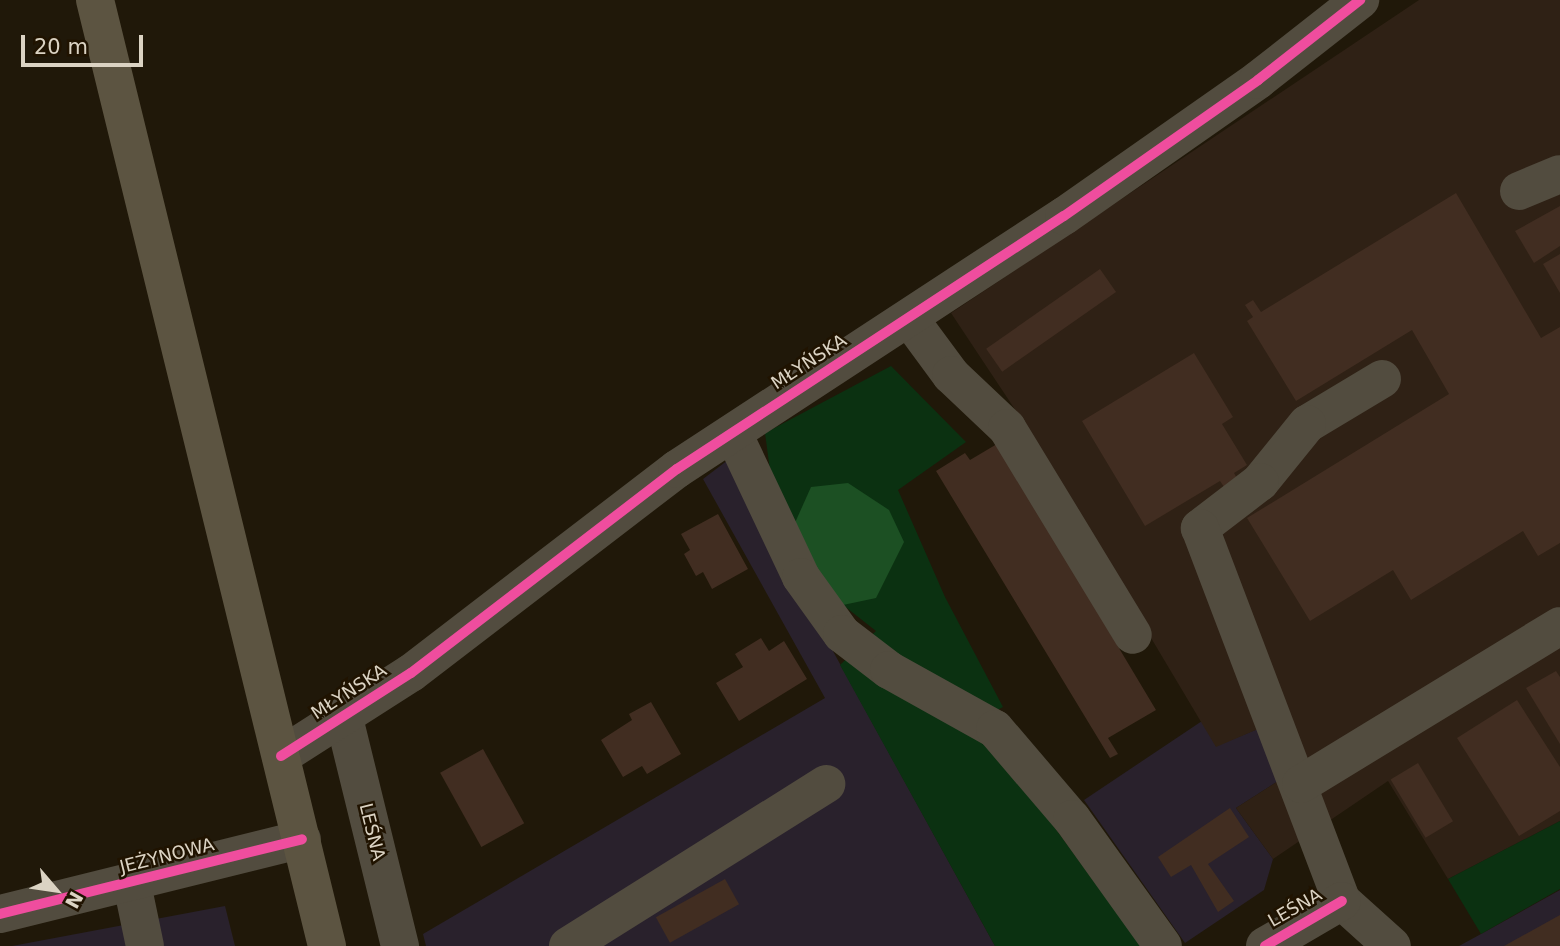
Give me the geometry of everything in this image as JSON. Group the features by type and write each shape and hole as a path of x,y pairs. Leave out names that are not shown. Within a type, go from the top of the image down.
{"main road":[{"path":"95,0 327,946"}],"street":[{"name":"MŁYŃSKA","path":"281,756 411,673 677,469 909,318 1247,88 1360,0"},
{"path":"1519,191 1560,174"},
{"path":"909,318 951,375 1007,428 1133,635"},
{"path":"1382,379 1307,425 1260,482 1200,528 1301,784 1342,901 1392,946"},
{"path":"733,433 801,577 842,634 889,670 995,729 1072,819 1163,946"},
{"path":"1301,784 1560,626"},
{"name":"LEŚNA","path":"344,718 400,946"},
{"path":"568,946 826,784"},
{"name":"JEŻYNOWA","path":"0,914 132,884 302,839"},
{"path":"132,884 145,946"},
{"name":"LEŚNA","path":"1265,946 1342,901"}],"shaded area":[{"path":"1419,0 1560,0 1560,821 1448,879 1388,781 1273,859 1236,808 1286,776 1265,726 1216,747 1014,408 951,313"},
{"path":"728,460 995,946 426,946 423,934 825,698 703,479"},
{"path":"1202,721 1216,746 1265,726 1286,776 1236,808 1273,859 1264,890 1185,943 1084,800"},
{"path":"1560,890 1560,946 1459,946 1481,934"},
{"path":"225,906 235,946 12,946"}],"green space":[{"path":"891,366 966,442 898,490 945,597 1003,707 977,721 1141,946 995,946 840,665 876,631 843,605 794,525 771,478 765,433"},
{"path":"848,483 889,510 904,542 876,598 843,605 813,575 794,525 811,487"},
{"path":"1560,821 1560,889 1481,934 1448,879"}],"building":[{"path":"1456,193 1541,338 1560,327 1560,543 1538,556 1523,531 1411,600 1393,570 1310,621 1247,518 1449,394 1412,330 1296,401 1247,321 1253,317 1245,305 1253,300 1261,312"},
{"path":"1560,206 1560,246 1534,263 1515,231"},
{"path":"1560,254 1560,293 1543,264"},
{"path":"1100,269 1116,292 1002,372 986,349"},
{"path":"1194,353 1233,417 1222,424 1247,465 1234,473 1239,482 1226,490 1220,481 1145,526 1082,421"},
{"path":"997,444 1156,710 1108,738 1118,754 1110,758 936,471 965,453 970,460"},
{"path":"718,514 748,569 712,589 703,572 696,576 684,554 690,550 681,534"},
{"path":"761,638 769,651 784,641 807,679 739,721 716,683 743,667 735,654"},
{"path":"1556,671 1560,677 1560,744 1526,688"},
{"path":"1517,700 1560,767 1560,811 1519,836 1457,738"},
{"path":"651,702 681,754 647,774 642,766 623,777 601,740 632,720 629,714"},
{"path":"483,749 524,823 481,847 440,773"},
{"path":"1418,763 1453,821 1426,838 1391,779"},
{"path":"1230,808 1249,837 1208,864 1234,901 1218,912 1191,865 1171,877 1158,857"},
{"path":"725,879 739,904 670,943 656,917"},
{"path":"1560,915 1560,946 1504,946"}],"cycle path":[{"path":"281,756 411,673 677,469 1064,216 1258,80 1360,0"},
{"path":"0,914 302,839"},
{"path":"1265,946 1342,901"}]}
